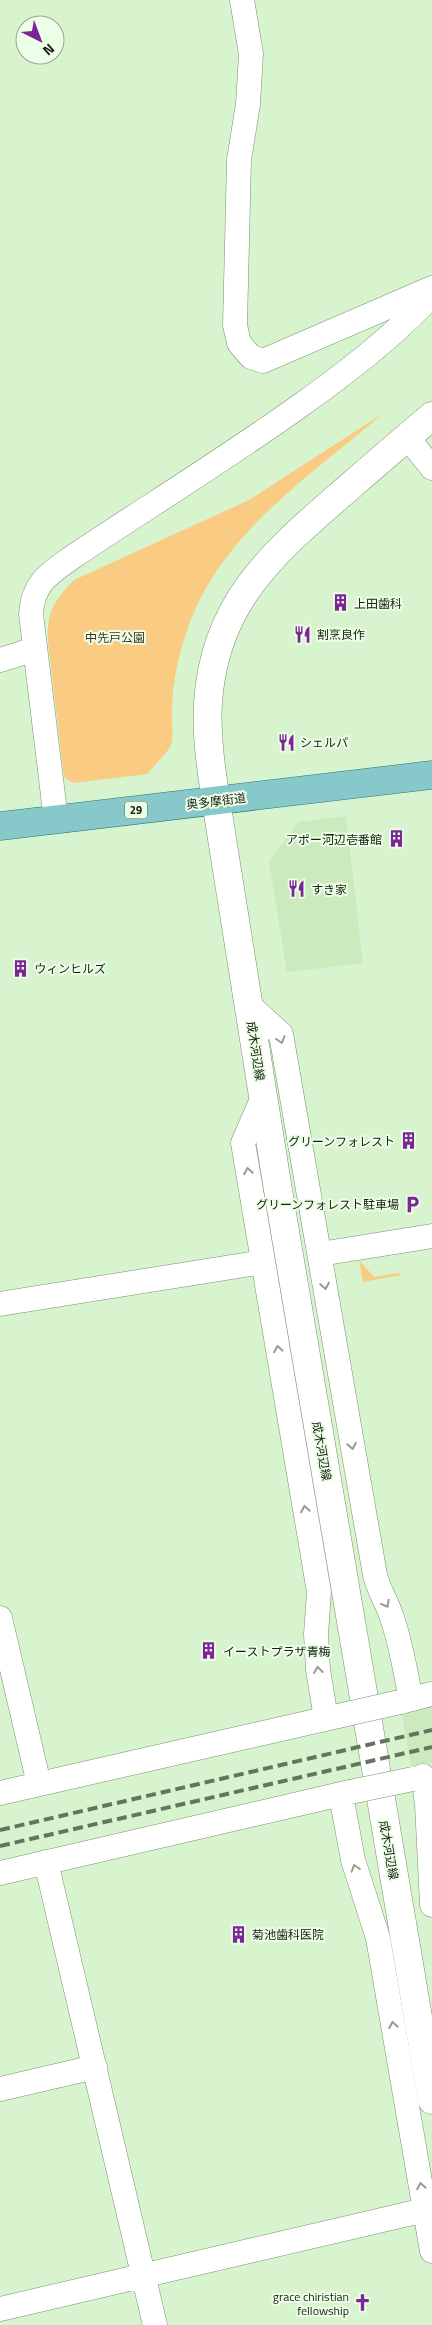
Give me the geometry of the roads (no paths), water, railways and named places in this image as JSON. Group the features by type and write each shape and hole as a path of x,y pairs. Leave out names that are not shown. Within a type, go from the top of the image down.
{"main road":[{"name":"成木河辺線","path":"432,416 292,537 261,568 240,598 222,638 214,663 208,700 208,739 216,801 263,1097 432,2100"},
{"name":"奥多摩街道","path":"0,826 432,775"}],"street":[{"path":"242,0 251,54 246,121 239,160 235,312 239,343 251,357 263,361 432,288"},
{"path":"56,820 34,649 32,599 39,584 50,573 256,437 321,391 396,331 432,295"},
{"path":"407,437 432,468"},
{"path":"0,660 34,649"},
{"path":"0,1793 414,1699 398,1637 390,1612 379,1592 375,1575 281,1034 249,1005"},
{"path":"263,1097 243,1143 319,1592 316,1634 318,1670 332,1717"},
{"path":"320,1254 432,1236"},
{"path":"0,1304 263,1262"},
{"path":"0,1618 39,1784"},
{"path":"0,1873 422,1777 427,1804 432,1905"},
{"path":"345,1793 353,1860 378,1938 432,2251"},
{"path":"46,1862 155,2325"},
{"path":"0,2089 95,2067"},
{"path":"0,2310 425,2210"}],"railway":[{"path":"0,1830 432,1730"},
{"path":"0,1846 432,1747"}],"place":[{"name":"上田歯科","path":"340,603"},
{"name":"割烹良作","path":"303,634"},
{"name":"シェルパ","path":"286,742"},
{"name":"アポー河辺壱番館","path":"396,839"},
{"name":"すき家","path":"297,889"},
{"name":"ウィンヒルズ","path":"20,968"},
{"name":"グリーンフォレスト","path":"409,1141"},
{"name":"グリーンフォレスト駐車場","path":"413,1204"},
{"name":"イーストプラザ青梅","path":"209,1651"},
{"name":"菊池歯科医院","path":"238,1934"},
{"name":"grace chiristian fellowship","path":"363,2303"}],"park label":[{"name":"中先戸公園","path":"115,637"}]}
